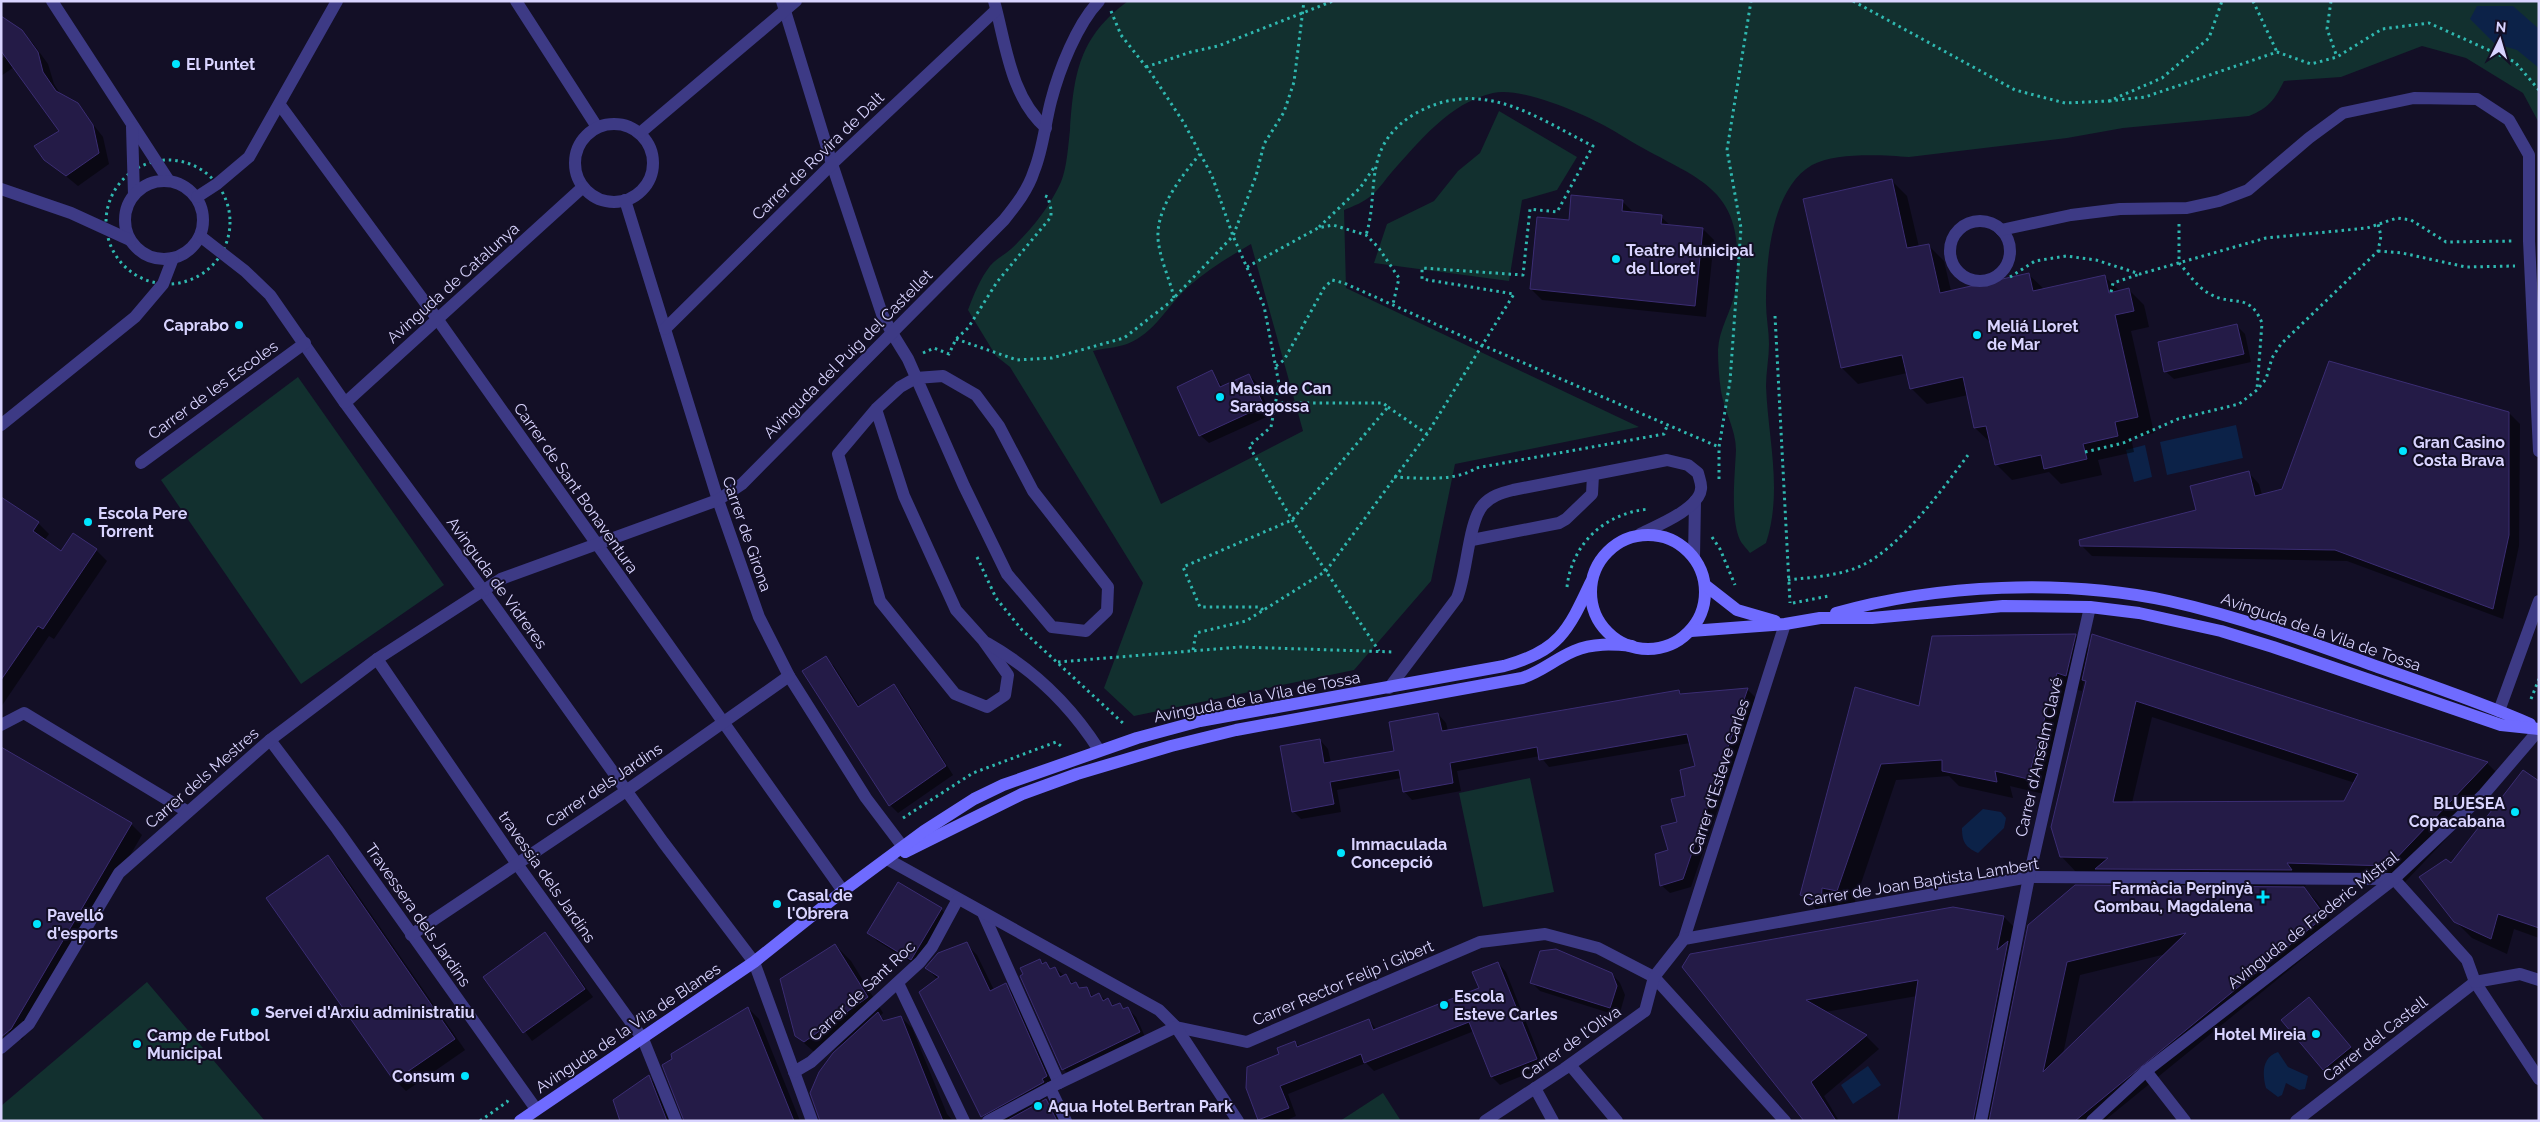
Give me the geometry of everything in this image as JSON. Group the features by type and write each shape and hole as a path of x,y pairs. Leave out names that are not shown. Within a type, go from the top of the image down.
{"main road":[{"path":"1640,534 1653,534 1675,540 1694,557 1705,585 1705,602 1700,618 1691,631 1679,641 1664,648 1648,649 1632,646 1616,638 1597,616 1591,595 1591,582 1594,571 1617,543 1640,534"},
{"name":"Avinguda de la Vila de Tossa","path":"754,962 843,891 887,859 974,799 1003,784 1099,750 1200,721 1389,688 1504,666 1536,657 1555,642 1565,630 1591,582"},
{"name":"Avinguda de la Vila de Tossa","path":"1705,585 1737,610 1785,624"},
{"name":"Avinguda de la Vila de Tossa","path":"1691,631 1785,624 1820,618 1868,604 1948,593 2023,589 2131,595 2168,601 2256,624 2499,711 2539,729"},
{"name":"Avinguda de la Vila de Tossa","path":"1820,618 1872,618 2003,606 2090,607 2147,615 2221,631 2273,647 2501,726 2539,729"},
{"name":"Avinguda de la Vila de Tossa","path":"887,859 1022,794 1138,755 1236,730 1522,678 1541,671 1574,651 1595,645 1632,646"},
{"name":"Avinguda de la Vila de Blanes","path":"520,1121 754,962"}],"street":[{"path":"52,1 169,181"},
{"path":"516,1 597,127"},
{"path":"640,133 783,6 796,1"},
{"name":"Avinguda del Puig del Castellet","path":"483,590 526,569 718,500 742,484 1004,220 1027,188 1039,157 1060,74 1087,6 1099,1"},
{"path":"197,197 249,157 280,105 335,2"},
{"path":"783,6 832,164 882,314 916,378 964,486 1007,574 1052,627 1086,631 1106,611 1108,588 1033,491 1000,426 976,395 943,376 916,378 900,387 876,410 838,454 880,601 955,694 987,707 1006,695 1008,675 983,640 956,610 904,496 876,410"},
{"path":"995,6 1016,87 1036,119 1046,128"},
{"name":"Carrer de Rovira de Dalt","path":"665,329 995,6"},
{"path":"2001,230 2009,247 2009,257 1999,273 1981,280 1963,276 1956,269 1950,250 1956,231 1973,221 1984,221 2001,230 2071,215 2120,208 2178,208 2219,201 2248,190 2309,138 2343,114 2414,98 2477,99 2509,120 2528,155 2529,241 2539,451"},
{"name":"Carrer de Sant Bonaventura","path":"280,105 438,320 843,891"},
{"path":"618,123 640,133 651,151 653,165 650,179 643,188 626,200 606,201 590,194 583,187 574,166 576,152 586,135 597,127 618,123"},
{"path":"130,240 126,231 126,212 134,195 132,125"},
{"path":"1,189 71,213 107,229 130,240 149,256 173,258 189,250 200,236 203,215 197,197 188,189 169,181 150,183 134,195"},
{"name":"Avinguda de Catalunya","path":"345,403 583,187"},
{"name":"Carrer de Girona","path":"626,200 718,500 759,617 789,676 866,798 903,848"},
{"name":"Avinguda de Vidreres","path":"200,236 258,282 305,343 345,403 483,590 626,791 754,962 812,1121"},
{"path":"1,425 136,316 163,284 173,258"},
{"name":"Carrer de les Escoles","path":"141,464 305,343"},
{"path":"1389,688 1457,598 1462,586 1481,507 1499,493 1667,460 1688,465 1698,473 1701,489 1695,501 1694,557"},
{"path":"1472,540 1559,523 1566,519 1592,494 1593,475"},
{"path":"1640,534 1674,517 1695,501"},
{"name":"Carrer dels Mestres","path":"3,1043 29,1024 118,874 270,740 377,659 483,590"},
{"path":"2499,711 2539,601"},
{"name":"Carrer d'Anselm Clavé","path":"1981,1121 2029,877 2090,607"},
{"name":"Carrer d'Esteve Carles","path":"1684,939 1785,624"},
{"path":"983,640 1014,658 1071,710 1099,750"},
{"name":"travessia dels Jardins","path":"377,659 517,864 643,1039 676,1121"},
{"name":"Carrer dels Jardins","path":"412,935 626,791 789,676"},
{"path":"1,725 24,713 188,812"},
{"name":"Avinguda de Frederic Mistral","path":"2092,1121 2146,1072 2394,879 2484,794 2539,729"},
{"name":"Travessera dels Jardins","path":"270,740 326,817 337,829 536,1110"},
{"path":"887,859 1159,1010 1176,1027 1238,1121"},
{"name":"Carrer de Joan Baptista Lambert","path":"1684,939 2029,877 2394,879"},
{"path":"2394,879 2467,960 2475,982 2539,1079"},
{"name":"Carrer de Sant Roc","path":"794,1072 811,1062 926,955 958,899"},
{"path":"983,913 1054,1085 1066,1121"},
{"name":"Carrer Rector Felip i Gibert","path":"1176,1027 1247,1042 1480,942 1545,934 1598,948 1654,977 1784,1121"},
{"path":"1654,977 1684,939"},
{"path":"2475,982 2520,974 2539,980"},
{"name":"Carrer de l'Oliva","path":"1485,1121 1570,1065 1645,1011 1654,977"},
{"name":"Carrer del Castell","path":"2296,1121 2475,982"},
{"path":"898,983 964,1121"},
{"path":"988,1121 1054,1085 1176,1027"},
{"path":"1570,1065 1616,1121"},
{"path":"2146,1072 2185,1121"},
{"path":"1535,1088 1553,1121"}],"path":[{"path":"956,339 1017,360 1052,358 1124,338 1174,298 1233,236 1256,176 1264,144 1284,112 1294,82 1304,14 1304,1"},
{"path":"1146,67 1191,52 1218,46 1304,14 1333,1"},
{"path":"1276,366 1284,360 1324,288 1332,280 1344,283 1667,426 1719,447 1730,380 1742,228 1727,150 1751,1"},
{"path":"1853,1 2015,90 2065,103 2145,97 2277,52 2311,64 2337,57 2382,29 2429,23 2515,62 2539,90"},
{"path":"2109,101 2162,78 2209,38 2222,1"},
{"path":"2253,1 2277,52"},
{"path":"2331,1 2326,29 2337,57"},
{"path":"1111,10 1121,36 1146,67 1184,123 1212,176 1233,236 1264,306 1279,384 1271,427 1249,446 1292,520 1379,651"},
{"path":"1193,650 1196,633 1246,621 1326,570 1426,434 1514,294 1422,279 1422,268 1523,275 1530,209 1557,212 1593,146 1510,104 1489,99 1456,99 1435,104 1407,117 1392,132 1383,146 1376,165 1360,188 1318,228 1247,267"},
{"path":"1174,298 1159,246 1157,227 1184,173 1200,154"},
{"path":"170,160 189,164 206,173 216,184 228,205 230,225 226,244 221,253 216,261 202,274 184,282 163,284 146,280 129,270 116,256 108,239 106,220 109,201 119,184 134,170 156,162 170,160"},
{"path":"1366,235 1372,216 1376,165"},
{"path":"934,348 949,354 956,339 968,328 1018,254 1051,217 1048,197 1027,188"},
{"path":"2178,208 2179,263 2208,294 2241,300 2258,312 2262,323 2257,390"},
{"path":"2111,292 2113,283 2266,238 2366,228 2404,218 2412,220 2446,242 2529,241"},
{"path":"2085,452 2123,444 2140,434 2178,419 2238,404 2257,390 2266,379 2272,358 2281,344 2378,251 2381,236 2378,224"},
{"path":"1318,228 1333,225 1366,235 1378,247 1399,278 1392,304"},
{"path":"2378,251 2402,253 2466,266 2530,266"},
{"path":"2010,277 2035,262 2066,256 2096,260 2140,274"},
{"path":"1775,316 1790,603"},
{"path":"1276,403 1383,403 1426,434"},
{"path":"1263,610 1260,607 1200,607 1183,567 1292,520 1388,407"},
{"path":"1394,477 1429,479 1468,474 1476,468 1664,434 1667,426"},
{"path":"1788,580 1840,573 1863,564 1889,546 1930,504 1968,455"},
{"path":"1567,595 1569,576 1575,559 1583,543 1591,534 1615,517 1637,510 1654,509"},
{"path":"1057,662 1240,647 1395,652"},
{"path":"1076,679 1129,729"},
{"path":"2531,699 2539,679"},
{"path":"480,1121 507,1102 509,1094 506,1089 517,1082"}],"green space":[{"path":"1128,1 2539,1 2539,123 2523,93 2466,58 2422,46 2341,77 2284,81 2271,102 2262,110 2249,116 2123,128 2067,138 1909,157 1846,156 1812,165 1798,176 1779,208 1770,247 1766,286 1769,344 1766,386 1773,465 1773,504 1766,543 1750,553 1740,540 1735,520 1736,450 1732,427 1720,386 1719,342 1735,291 1737,254 1734,226 1725,205 1711,189 1693,176 1592,119 1557,104 1522,94 1493,93 1477,98 1462,105 1436,125 1372,195 1344,210 1346,288 1639,427 1455,464 1431,581 1354,670 1134,716 1104,688 1143,583 1010,367 996,356 968,310 980,281 990,266 1026,234 1045,210 1061,182 1067,157 1077,74 1089,43 1099,28","holes":["1251,244 1303,431 1161,504 1093,351 1127,344 1137,339 1153,326 1180,294 1195,281 1218,264"]},
{"path":"1499,111 1577,157 1557,190 1522,200 1509,281 1374,263 1387,224 1434,201 1458,171 1480,153"},
{"path":"298,377 444,585 301,684 161,480"},
{"path":"1530,778 1554,892 1483,907 1459,793"},
{"name":"Camp de Futbol Municipal","path":"147,982 265,1121 1,1121 1,1106"},
{"path":"1383,1093 1401,1121 1340,1121"}],"water":[{"path":"2477,6 2513,6 2539,29 2539,68 2517,50 2494,43 2470,19"},
{"path":"2236,425 2243,458 2167,475 2160,442"},
{"path":"2145,445 2152,477 2134,482 2126,450"},
{"path":"1983,809 2001,812 2006,818 2004,828 1978,853 1965,844 1962,828"},
{"path":"2278,1052 2288,1067 2308,1076 2305,1089 2299,1090 2286,1083 2282,1095 2278,1097 2266,1088 2264,1067 2269,1058"},
{"path":"1868,1066 1881,1085 1853,1104 1841,1085"}],"building":[{"path":"1,16 22,30 38,52 43,72 56,91 78,103 93,125 99,153 66,176 44,160 34,146 59,131 1,51"},
{"name":"Meliá Lloret de Mar","path":"1892,179 1907,248 1929,244 1940,293 2029,273 2033,291 2105,275 2109,293 2129,288 2134,311 2115,315 2138,417 2115,422 2118,436 2083,444 2087,459 2044,469 2041,455 1995,465 1986,426 1974,428 1963,377 1910,389 1902,355 1841,368 1803,199"},
{"name":"Teatre Municipal de Lloret","path":"1571,195 1623,200 1622,211 1662,215 1661,224 1703,228 1695,306 1530,289 1537,217 1569,220"},
{"path":"2237,324 2244,354 2164,372 2158,342"},
{"name":"Gran Casino Costa Brava","path":"2329,361 2509,412 2509,535 2493,609 2335,550 2080,546 2079,540 2196,510 2190,486 2249,471 2255,496 2282,489"},
{"name":"Masia de Can Saragossa","path":"1212,370 1220,387 1249,374 1264,406 1199,436 1177,387"},
{"path":"1,497 39,522 33,531 61,551 73,533 97,549 43,629 38,626 1,680"},
{"path":"2076,634 2066,676 2057,673 2028,779 1995,771 1997,782 1942,771 1942,760 1881,764 1837,891 1822,888 1821,903 1800,895 1855,687 1919,706 1932,636"},
{"path":"2092,634 2488,762 2389,866 2287,863 2292,870 2095,869 2108,858 2060,857 2051,827 2086,681 2082,680","holes":["2136,701 2358,774 2344,801 2113,802"]},
{"path":"826,656 858,707 894,684 946,766 889,806 802,671"},
{"path":"1748,688 1683,879 1660,886 1655,854 1668,850 1661,826 1677,822 1671,799 1685,796 1680,770 1695,766 1687,734 1539,760 1537,747 1450,763 1453,783 1403,792 1399,770 1330,782 1334,804 1292,812 1280,746 1320,739 1324,763 1394,751 1389,722 1438,713 1442,731 1679,690 1680,694"},
{"name":"Pavelló d'esports","path":"1,747 132,823 11,1029 1,1037"},
{"path":"2523,770 2539,781 2539,928 2498,914 2491,939 2454,922 2419,877 2446,859 2451,863"},
{"path":"328,855 455,1039 394,1081 266,898"},
{"path":"898,882 942,908 911,960 867,933"},
{"path":"2075,885 2304,887 2325,916 2075,1121 1989,1121 2028,925","holes":["2186,933 2043,1072 2067,962"]},
{"path":"1953,907 2004,916 1997,950 2008,941 1973,1121 1898,1121 1918,980 1806,1000 1867,1035 1811,1082 1836,1121 1804,1121 1682,967 1690,954"},
{"path":"545,932 585,989 523,1033 483,977"},
{"path":"967,942 990,991 1006,983 1047,1076 1042,1079 1044,1082 981,1117 919,992 939,977 925,968 938,953"},
{"path":"835,944 868,997 804,1042 795,1036 780,979"},
{"path":"1556,949 1612,973 1617,986 1610,1008 1530,983 1540,951"},
{"path":"1040,959 1042,964 1046,962 1050,969 1055,967 1060,977 1066,974 1071,984 1076,982 1079,988 1087,987 1091,997 1099,993 1103,1001 1108,998 1112,1006 1120,1003 1123,1009 1128,1007 1140,1032 1062,1070 1020,976 1023,974 1020,968"},
{"path":"1498,962 1537,1059 1491,1077 1469,1022 1364,1063 1361,1054 1280,1086 1289,1108 1258,1120 1246,1088 1247,1067 1279,1054 1277,1048 1295,1041 1297,1047 1369,1019 1373,1030 1479,988 1472,972"},
{"name":"Hotel Mireia","path":"2309,997 2351,1047 2323,1070 2281,1020"},
{"path":"748,1007 794,1121 684,1121 662,1065 672,1059 671,1054"},
{"path":"878,1012 883,1021 901,1016 943,1121 820,1121 810,1093 819,1072 833,1053"},
{"path":"649,1075 667,1121 620,1121 613,1100"},
{"path":"1046,1099 1057,1121 1006,1121"}],"place":[{"name":"El Puntet","path":"176,64"},
{"name":"Teatre Municipal de Lloret","path":"1616,259"},
{"name":"Caprabo","path":"239,325"},
{"name":"Meliá Lloret de Mar","path":"1977,335"},
{"name":"Masia de Can Saragossa","path":"1220,397"},
{"name":"Gran Casino Costa Brava","path":"2403,451"},
{"name":"Escola Pere Torrent","path":"88,522"},
{"name":"BLUESEA Copacabana","path":"2515,812"},
{"name":"Immaculada Concepció","path":"1341,853"},
{"name":"Farmàcia Perpinyà Gombau, Magdalena","path":"2263,897"},
{"name":"Casal de l'Obrera","path":"777,904"},
{"name":"Pavelló d'esports","path":"37,924"},
{"name":"Escola Esteve Carles","path":"1444,1005"},
{"name":"Servei d'Arxiu administratiu","path":"255,1012"},
{"name":"Hotel Mireia","path":"2316,1034"},
{"name":"Camp de Futbol Municipal","path":"137,1044"},
{"name":"Consum","path":"465,1076"},
{"name":"Aqua Hotel Bertran Park","path":"1038,1106"}]}
